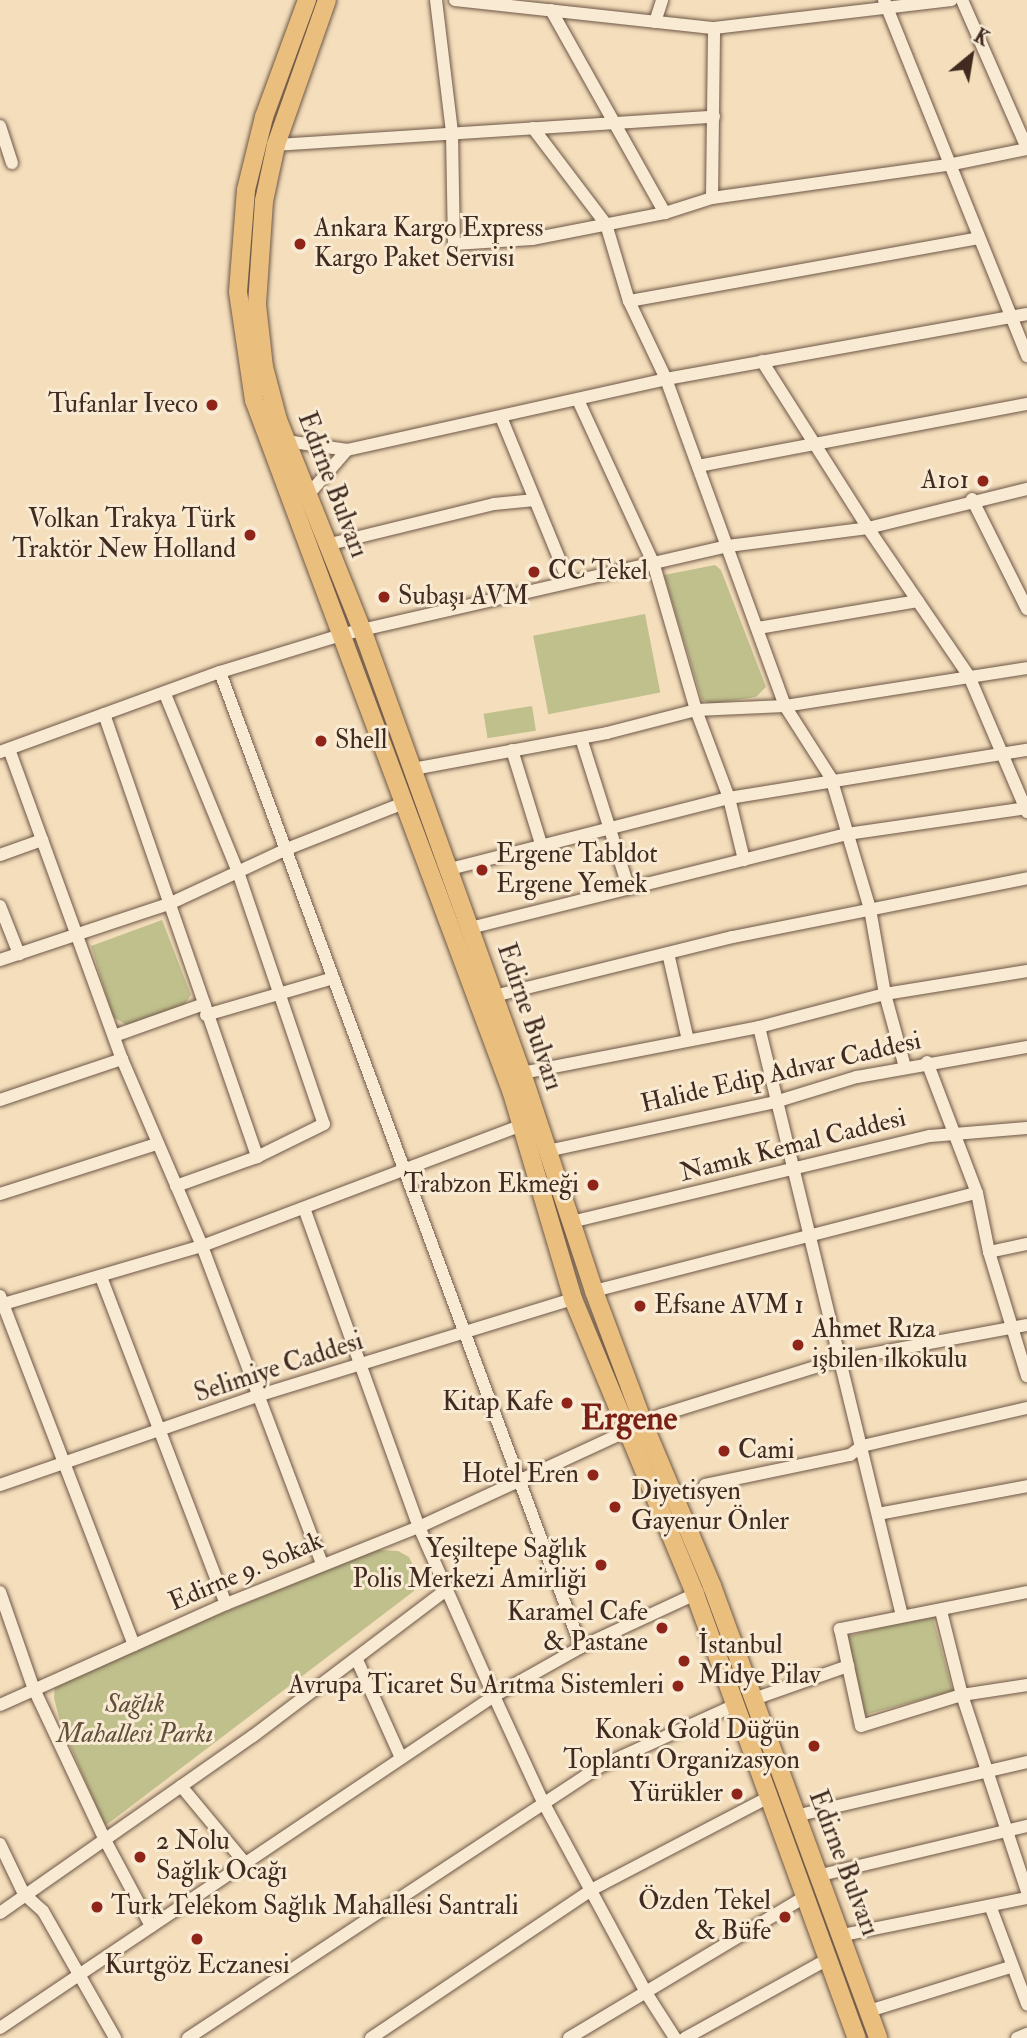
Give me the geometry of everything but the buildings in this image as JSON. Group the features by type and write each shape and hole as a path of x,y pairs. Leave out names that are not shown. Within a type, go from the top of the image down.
{"highway":[{"name":"Edirne Bulvarı","path":"307,0 254,152 240,235 238,292 254,400 344,634 522,1125 573,1299 695,1594 858,2038"},
{"name":"Edirne Bulvarı","path":"327,0 276,145 264,201 257,304 264,367 286,441 363,632 450,869 522,1073 594,1291 644,1425 754,1699 795,1816 821,1875 878,2038"}],"street":[{"path":"436,0 452,133 454,244 532,239 665,213 712,198 948,165 1027,148 962,0"},
{"path":"455,0 714,28 883,3 951,0"},
{"path":"655,22 662,0"},
{"path":"883,3 1027,356"},
{"path":"551,10 612,123 665,213"},
{"path":"712,198 714,28"},
{"path":"276,145 714,117"},
{"path":"0,126 12,163"},
{"path":"533,128 606,225 629,302 666,379 785,706 831,778 870,909 885,994 905,1067"},
{"path":"629,302 978,238"},
{"path":"286,441 347,450 666,379 1027,314"},
{"path":"470,928 847,834 1027,809 999,754 969,676 868,528 817,442 762,361"},
{"path":"578,400 653,562 696,710 729,798 744,860"},
{"path":"698,466 1027,404"},
{"path":"501,416 568,580"},
{"path":"308,495 347,450"},
{"path":"322,1564 202,1246 122,1059 43,840 4,750 220,672 344,634 363,632 568,580 727,546 868,528 972,499 1027,489"},
{"path":"972,499 1027,608"},
{"path":"326,545 494,504 535,500"},
{"path":"758,628 918,601"},
{"path":"413,769 581,738 696,710 785,706 1027,668"},
{"path":"220,672 401,1168 581,1647"},
{"path":"165,694 238,872 277,993 303,1053 324,1124 257,1157 176,1186"},
{"path":"104,713 257,1157"},
{"path":"581,738 629,889"},
{"path":"512,750 542,847"},
{"path":"450,869 729,798 831,778 1027,750"},
{"path":"0,960 171,903 286,849 404,803"},
{"path":"0,855 43,840"},
{"path":"495,996 668,953 1027,878"},
{"path":"0,906 19,954"},
{"path":"668,953 688,1040"},
{"path":"522,1073 759,1027 885,994 1027,971"},
{"path":"114,1036 205,1009 333,978"},
{"path":"759,1027 775,1102 902,1616"},
{"name":"Halide Edip Adıvar Caddesi","path":"547,1151 775,1102 927,1062 1027,1047"},
{"path":"0,1100 122,1059"},
{"path":"927,1062 946,1104 952,1136 977,1193 989,1252 1027,1376"},
{"path":"134,1644 61,1463 1,1302 101,1277 202,1246 401,1168 522,1125"},
{"name":"Namık Kemal Caddesi","path":"571,1222 930,1136 1027,1128"},
{"path":"0,1194 157,1144"},
{"path":"594,1291 977,1193"},
{"path":"304,1208 418,1527 446,1590 542,1802 645,1991 675,2038"},
{"path":"989,1252 1027,1244"},
{"path":"101,1277 158,1432 226,1604"},
{"name":"Selimiye Caddesi","path":"0,1485 257,1396 359,1364 465,1336 573,1299"},
{"name":"Edirne 9. Sokak","path":"0,1705 33,1687 226,1604 418,1527 519,1478 627,1433 661,1415 838,1360 1027,1325"},
{"path":"705,1485 850,1454 862,1446 1027,1408"},
{"path":"878,1514 1027,1486"},
{"path":"0,1913 357,1660 446,1590"},
{"path":"0,1592 33,1687 105,1840 152,1926"},
{"path":"1027,1592 942,1611 840,1629 861,1726 962,1695 1027,1685"},
{"path":"0,2028 494,1696 581,1647 695,1594"},
{"path":"942,1611 962,1695 1027,1891"},
{"path":"357,1660 401,1758"},
{"path":"754,1699 848,1666"},
{"path":"188,2038 598,1767 735,1704"},
{"path":"795,1816 1027,1762"},
{"path":"181,1786 244,1863"},
{"path":"371,2038 591,1890 771,1796"},
{"path":"821,1875 1027,1826"},
{"path":"0,1844 24,1894 43,1911 115,2038"},
{"path":"569,2038 806,1896"},
{"path":"843,1935 991,1908 1027,1898"},
{"path":"991,1908 1010,1966 1027,2004"},
{"path":"684,2038 830,1958"},
{"path":"869,2011 1010,1966"},
{"path":"1017,2038 1027,2034"}],"green space":[{"path":"715,565 721,570 766,687 756,697 712,704 702,700 664,575"},
{"path":"645,614 660,693 548,714 533,636"},
{"path":"532,706 536,731 488,738 484,714"},
{"path":"162,920 191,995 184,1005 127,1025 113,1017 91,946"},
{"name":"Sağlık Mahallesi Parkı","path":"377,1550 398,1551 409,1557 418,1576 414,1591 105,1826 61,1725 54,1698 55,1681"},
{"path":"932,1614 953,1691 863,1715 842,1638"}],"place":[{"name":"Ankara Kargo Express Kargo Paket Servisi","path":"300,244"},
{"name":"Tufanlar Iveco","path":"212,405"},
{"name":"A101","path":"983,481"},
{"name":"Volkan Trakya Türk Traktör New Holland","path":"250,535"},
{"name":"CC Tekel","path":"534,572"},
{"name":"Subaşı AVM","path":"384,597"},
{"name":"Shell","path":"321,741"},
{"name":"Ergene Tabldot Ergene Yemek","path":"482,870"},
{"name":"Trabzon Ekmeği","path":"593,1185"},
{"name":"Efsane AVM 1","path":"640,1306"},
{"name":"Ahmet Rıza işbilen ilkokulu","path":"798,1345"},
{"name":"Kitap Kafe","path":"567,1403"},
{"name":"Cami","path":"724,1451"},
{"name":"Hotel Eren","path":"593,1475"},
{"name":"Diyetisyen Gayenur Önler","path":"615,1507"},
{"name":"Yeşiltepe Sağlık Polis Merkezi Amirliği","path":"601,1565"},
{"name":"Karamel Cafe & Pastane","path":"662,1628"},
{"name":"İstanbul Midye Pilav","path":"684,1661"},
{"name":"Avrupa Ticaret Su Arıtma Sistemleri","path":"678,1686"},
{"name":"Konak Gold Düğün Toplantı Organizasyon","path":"814,1746"},
{"name":"Yürükler","path":"737,1794"},
{"name":"2 Nolu Sağlık Ocağı","path":"140,1857"},
{"name":"Turk Telekom Sağlık Mahallesi Santrali","path":"97,1907"},
{"name":"Özden Tekel & Büfe","path":"785,1917"},
{"name":"Kurtgöz Eczanesi","path":"197,1939"}],"district":[{"name":"Ergene","path":"629,1419"}]}
